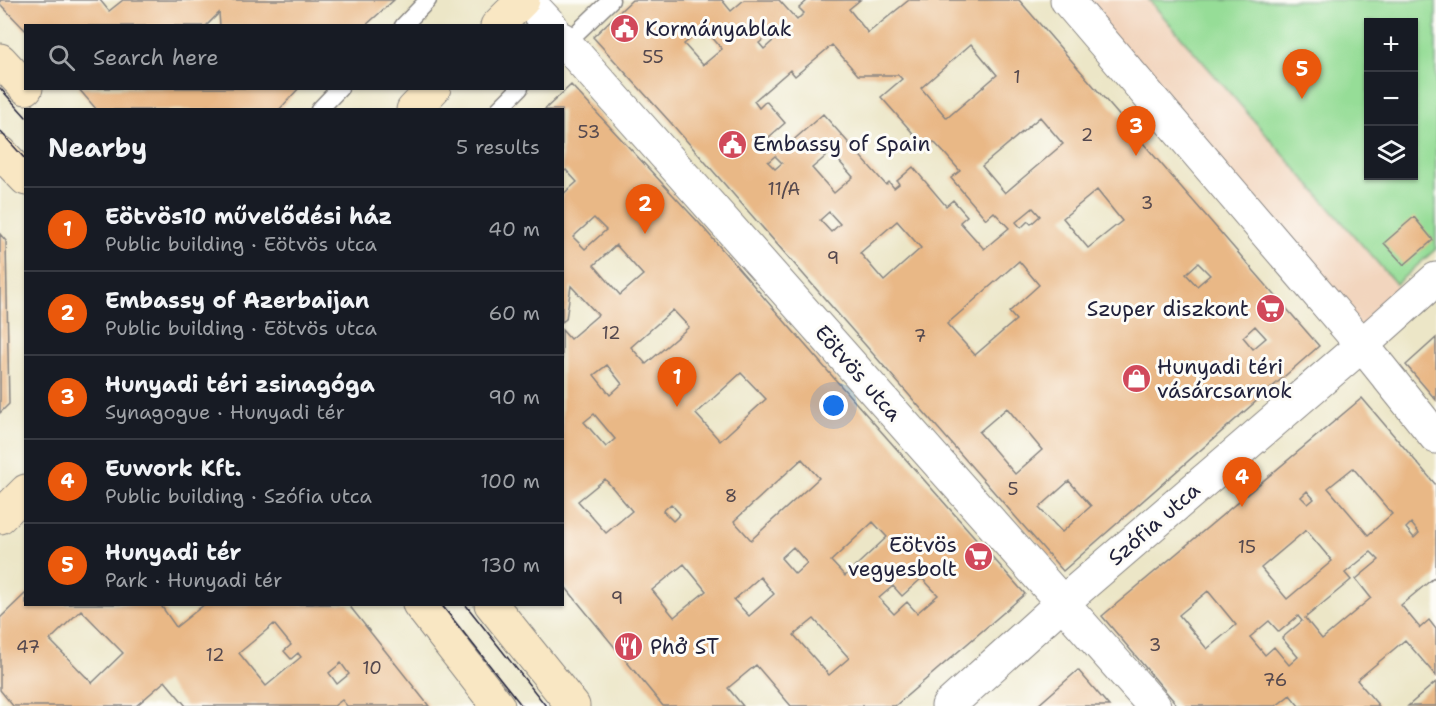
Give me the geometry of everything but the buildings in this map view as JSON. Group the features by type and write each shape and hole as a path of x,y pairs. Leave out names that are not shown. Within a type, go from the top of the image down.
{"main road":[{"path":"499,24 522,0"},
{"path":"0,60 24,86"},
{"path":"28,90 43,108"},
{"path":"415,108 432,90"},
{"path":"0,152 24,177"},
{"path":"0,517 24,493"},
{"path":"421,606 498,706"},
{"path":"493,606 573,706"}],"street":[{"name":"Eötvös utca","path":"527,0 548,24"},
{"path":"1078,4 1436,437"},
{"name":"Eötvös utca","path":"564,43 1154,706"},
{"name":"Szófia utca","path":"948,706 1062,603 1436,279"}],"lane":[{"path":"405,24 428,0"},
{"path":"564,35 611,0"},
{"path":"321,108 338,90"},
{"path":"500,108 518,90"}],"shaded area":[{"path":"1090,0 1149,0 1411,302 1362,345 1077,12"}],"green space":[{"path":"1149,0 1436,0 1436,249 1396,284"}],"tram line":[{"path":"0,88 24,115"},
{"path":"0,131 24,158"},
{"path":"443,606 522,706"},
{"path":"467,606 546,706"}],"place":[{"name":"Kormányablak","path":"624,29"},
{"name":"Hunyadi tér","path":"1302,99"},
{"name":"Embassy of Spain","path":"732,144"},
{"name":"Hunyadi téri zsinagóga","path":"1136,156"},
{"name":"Embassy of Azerbaijan","path":"645,234"},
{"name":"Szuper diszkont","path":"1270,309"},
{"name":"Hunyadi téri vásárcsarnok","path":"1136,379"},
{"name":"Eötvös10 művelődési ház","path":"677,407"},
{"name":"Euwork Kft.","path":"1242,507"},
{"name":"Eötvös vegyesbolt","path":"978,557"},
{"name":"Phở ST","path":"629,647"}]}
